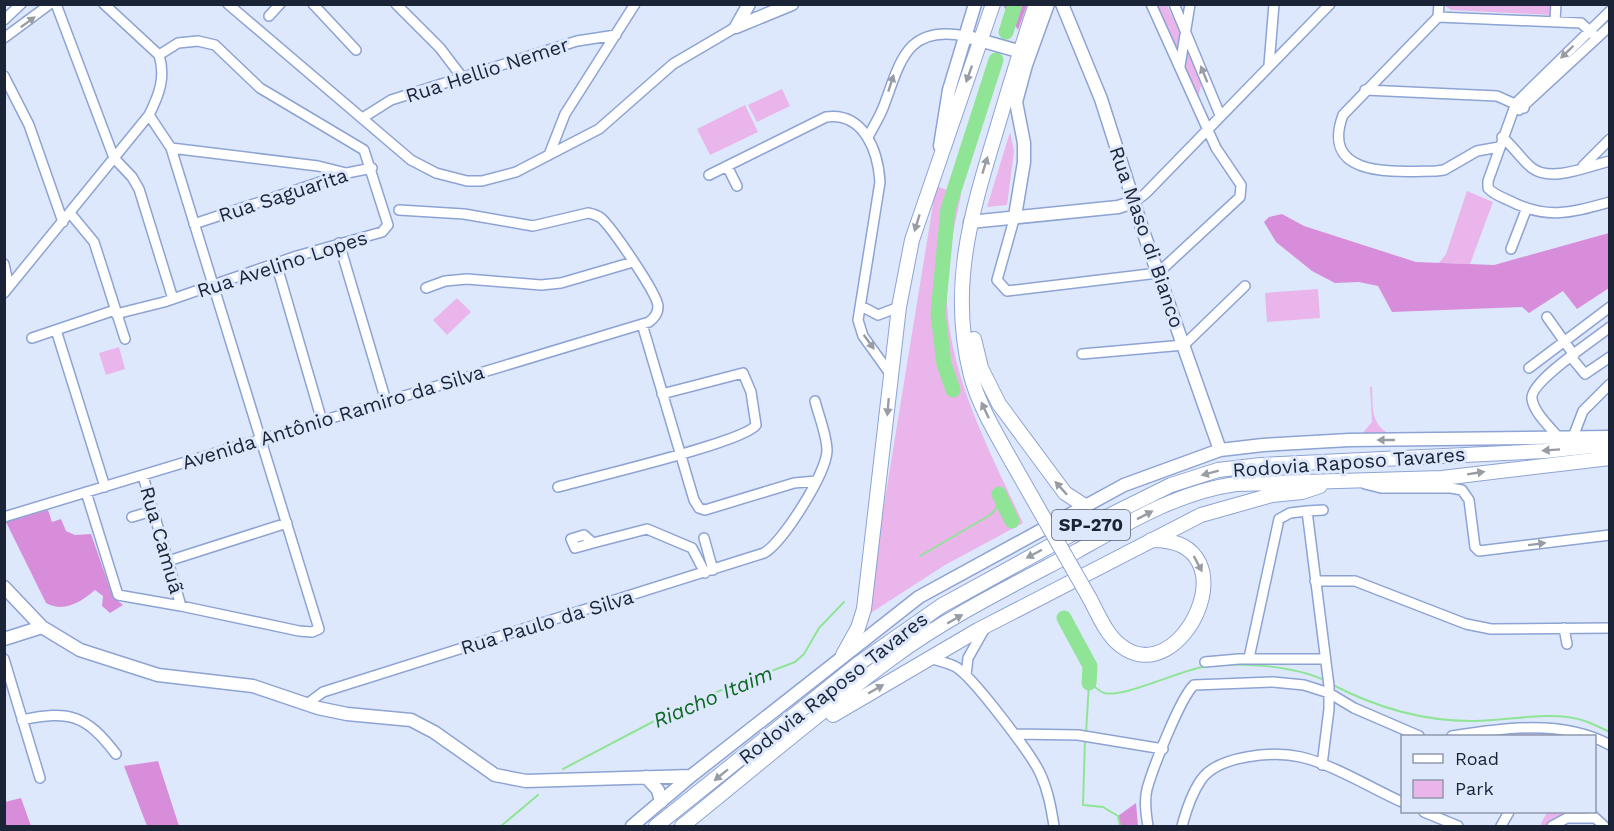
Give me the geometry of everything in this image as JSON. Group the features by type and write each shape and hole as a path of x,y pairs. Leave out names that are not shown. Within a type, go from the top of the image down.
{"highway":[{"path":"843,655 858,628 864,609 878,510 899,307 912,240 936,168 985,42 993,4"},
{"path":"1043,8 1019,52 970,222 963,261 960,304 971,376 989,419 1012,462 1090,599 1120,646 1136,653 1153,654 1168,649 1181,638 1194,619 1205,592 1204,577 1191,552 1177,543 1149,540"},
{"path":"960,304 971,326 981,368 999,404 1065,493 1085,506"},
{"name":"Rodovia Raposo Tavares","path":"656,826 858,664 941,606 1070,536 1171,485 1218,470 1261,465 1545,451 1610,444"},
{"name":"Rodovia Raposo Tavares","path":"682,826 893,658 1031,574 1158,508 1211,487 1262,483 1442,478 1610,458"},
{"path":"773,753 985,627 1200,515 1272,495 1302,492 1332,481"}],"main road":[{"path":"736,27 748,4"},
{"path":"736,27 792,4"},
{"name":"Rua Maso di Bianco","path":"1062,4 1101,99 1158,273 1220,450"},
{"path":"1043,8 1070,24"},
{"path":"974,10 985,42"},
{"path":"936,168 949,90 974,10"},
{"path":"965,36 1019,52 1016,102 1023,143 1023,175 1015,216"},
{"path":"970,222 1118,207 1134,202"},
{"path":"632,826 691,776 919,597 1085,506 1146,476 1220,450 1303,442 1610,437"},
{"path":"4,587 26,613 42,627 80,650 158,675 253,686 346,714 411,720 434,732 489,771 504,778 526,781 691,776"},
{"path":"22,633 28,623 26,613"},
{"path":"4,639 42,627"},
{"path":"646,777 658,790 661,802"}],"street":[{"path":"4,20 21,4"},
{"path":"4,38 50,4"},
{"path":"56,4 114,158 132,177 139,189 173,299"},
{"path":"7,290 149,115 159,93 162,79 159,55 104,4"},
{"path":"228,4 364,117 411,160 436,173 467,181 482,181 516,172 599,129 673,64 736,27"},
{"path":"269,16 280,4"},
{"path":"313,4 356,50"},
{"path":"396,4 440,48 462,78"},
{"path":"549,155 565,114 635,4"},
{"path":"1015,216 998,272 998,284 1007,291 1158,273 1240,197 1241,185 1216,148 1151,4"},
{"path":"1174,4 1220,115"},
{"path":"1180,66 1187,34 1190,4"},
{"path":"1269,66 1274,4"},
{"path":"1134,202 1145,194 1330,4"},
{"path":"1439,4 1438,17 1343,115 1339,133 1343,149 1359,166 1371,171 1436,171 1444,170 1477,152 1499,147"},
{"path":"1555,20 1556,4"},
{"path":"1610,11 1518,107 1502,137 1488,181 1488,188 1494,194 1526,210 1547,214 1568,214 1610,202"},
{"path":"1438,17 1555,20 1581,23 1597,38"},
{"path":"1518,107 1609,27 1598,22"},
{"path":"868,137 882,110 897,65 904,54 914,44 930,36 946,32 965,36"},
{"name":"Rua Hellio Nemer","path":"364,117 391,100 577,41 616,35"},
{"path":"159,55 178,43 198,41 215,45 260,88 364,150 372,168"},
{"path":"4,76 28,125 63,222"},
{"path":"1365,90 1497,96 1518,107"},
{"path":"149,115 171,148 287,523 168,561"},
{"path":"709,175 825,117 845,118 856,124 868,137 879,164 880,182 861,306 860,328 891,375"},
{"path":"1502,137 1529,166 1540,174 1555,174 1610,161"},
{"path":"1581,168 1610,139"},
{"path":"171,148 318,166 347,173"},
{"path":"727,166 737,186"},
{"name":"Rua Saguarita","path":"194,224 347,173 372,168"},
{"name":"Rua Avelino Lopes","path":"32,338 84,319 173,299 276,263 382,232 388,225 372,168"},
{"path":"399,210 464,214 533,226 588,213 600,218 606,224 633,262 561,283 541,285 467,279 445,281 426,288"},
{"path":"1512,249 1526,210"},
{"path":"70,213 94,242 125,339"},
{"path":"339,243 386,401"},
{"name":"Avenida Antônio Ramiro da Silva","path":"4,518 642,324 653,318 657,312 656,299 633,262"},
{"path":"276,263 322,421"},
{"path":"4,264 7,290"},
{"path":"1082,354 1184,345 1245,286"},
{"path":"861,306 878,315 899,307"},
{"path":"1529,368 1610,307"},
{"path":"1547,317 1585,374 1610,357"},
{"path":"642,324 694,500 699,508 705,510 794,483 816,481 824,468 827,452 815,401"},
{"path":"1559,438 1533,404 1531,396 1544,378 1610,327"},
{"path":"56,330 105,487"},
{"path":"558,487 680,454 752,431 756,421 751,392 745,375 740,372 662,394"},
{"path":"1573,437 1583,411 1610,384"},
{"name":"Rua Camuã","path":"143,476 181,606 312,632 319,629 287,523"},
{"name":"Rua Paulo da Silva","path":"307,704 332,689 764,553 783,537 816,481"},
{"path":"1355,481 1381,488 1459,489 1469,500 1475,547 1479,551 1610,535"},
{"path":"86,492 118,595 181,606"},
{"path":"1249,658 1275,528 1284,514 1323,510"},
{"path":"132,518 152,511"},
{"path":"1307,511 1329,690 1322,765"},
{"path":"593,543 647,529 692,548 709,571"},
{"path":"704,538 709,571"},
{"path":"1315,581 1355,581 1466,624 1491,629 1610,628"},
{"path":"966,675 968,658 985,627"},
{"path":"1564,628 1567,644"},
{"path":"930,658 956,667 966,675 1014,734 1039,771 1049,795 1054,826"},
{"path":"1205,662 1249,658 1326,663"},
{"path":"4,659 40,778"},
{"path":"1148,826 1145,807 1147,790 1188,690 1194,685 1281,682 1329,690 1354,708 1417,735"},
{"path":"22,720 51,714 78,717 94,728 116,754"},
{"path":"1463,735 1539,728 1592,735"},
{"path":"1014,734 1078,735 1114,739 1163,749"},
{"path":"1596,737 1610,745"},
{"path":"1182,826 1185,813 1202,778 1219,765 1238,759 1276,754 1302,758 1322,765 1401,802"},
{"path":"1426,813 1458,826"},
{"path":"1552,826 1567,818 1592,815 1604,826"}],"green space":[{"path":"1155,5 1167,5 1203,80 1198,96"},
{"path":"1444,5 1552,5 1552,15 1451,10"},
{"path":"782,89 790,106 757,122 748,105"},
{"path":"745,105 758,132 710,155 697,129"},
{"path":"1010,132 1014,151 1007,205 987,207"},
{"path":"936,186 961,195 947,272 947,305 951,338 959,370 981,432 1023,523 945,565 866,616"},
{"path":"1467,191 1493,202 1470,264 1439,263 1446,254"},
{"path":"1318,289 1320,318 1267,322 1265,293"},
{"path":"457,298 471,312 447,335 433,320"},
{"path":"119,347 125,369 106,375 99,353"},
{"path":"1370,387 1372,387 1374,414 1378,425 1389,434 1361,435 1372,422"},
{"path":"1532,732 1566,735 1508,735"},
{"path":"1546,813 1564,813 1545,826 1540,826"}],"shaded area":[{"path":"1003,5 1027,5 1018,30"},
{"path":"1282,214 1304,226 1416,262 1494,265 1609,233 1609,288 1577,309 1563,291 1529,313 1522,307 1392,312 1378,286 1359,282 1335,283 1312,271 1276,242 1264,222 1269,217"},
{"path":"48,510 52,522 61,519 66,531 75,535 91,534 113,597 123,605 110,613 102,606 103,596 95,590 72,605 59,607 46,603 6,522"},
{"path":"158,761 179,826 147,826 124,766"},
{"path":"21,798 31,826 5,826 5,802"},
{"path":"1136,803 1138,826 1120,826 1118,816"}],"waterway":[{"path":"1006,32 1015,4"},
{"path":"953,390 944,364 938,313 948,209 996,60"},
{"name":"Riacho Itaim","path":"920,556 990,515 996,509 999,494"},
{"path":"999,494 1012,521"},
{"name":"Riacho Itaim","path":"563,769 660,718 714,693 795,662 804,654 819,628 844,602"},
{"path":"1064,618 1090,666 1089,683"},
{"path":"1086,733 1089,683 1104,693 1124,692 1192,669 1217,665 1283,668 1326,681"},
{"path":"1331,684 1381,706 1416,715 1452,720 1484,721 1558,716 1585,721 1610,732"},
{"path":"1085,739 1083,805 1103,807 1118,816 1120,826"},
{"name":"Riacho Itaim","path":"501,826 538,795"}]}
